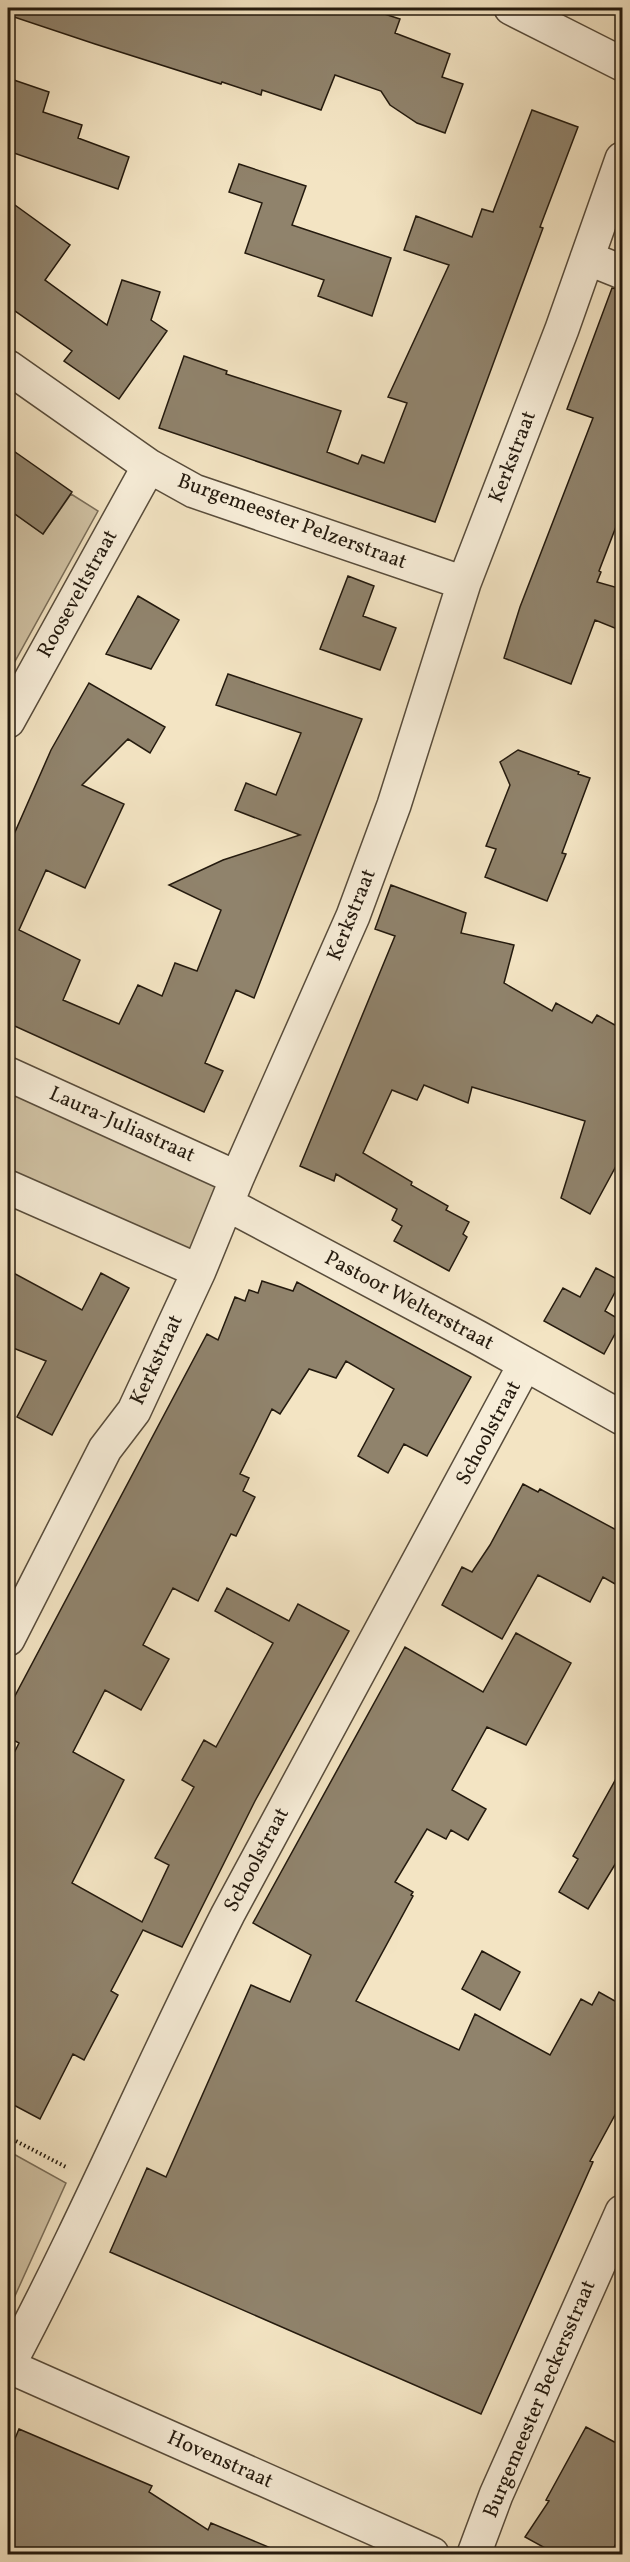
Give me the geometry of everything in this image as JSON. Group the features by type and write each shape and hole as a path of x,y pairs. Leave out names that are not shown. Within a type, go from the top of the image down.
{"street":[{"path":"511,8 622,64"},
{"name":"Kerkstraat","path":"8,1639 105,1449 134,1411 200,1271 232,1191 353,916 394,805 464,583 622,159"},
{"path":"587,258 622,272"},
{"name":"Burgemeester Pelzerstraat","path":"8,367 149,466 194,491 464,583"},
{"name":"Rooseveltstraat","path":"8,721 149,466"},
{"name":"Laura-Juliastraat","path":"8,1074 232,1191"},
{"path":"8,1186 200,1271"},
{"name":"Pastoor Welterstraat","path":"232,1191 525,1364 622,1418"},
{"name":"Schoolstraat","path":"8,2366 46,2294 183,2002 228,1914 525,1364"},
{"name":"Burgemeester Beckersstraat","path":"474,2554 501,2484 622,2212"},
{"name":"Hovenstraat","path":"8,2366 432,2554"}],"path":[{"path":"8,2137 98,2183"}],"shaded area":[{"path":"71,494 98,511 9,672 8,509 43,534"},
{"path":"8,1088 213,1183 216,1189 193,1247 186,1249 8,1175"},
{"path":"10,2152 66,2183 14,2298 8,2304 8,2157"}],"building":[{"path":"8,8 366,8 400,19 395,33 450,54 442,77 463,84 445,133 417,123 390,105 381,91 335,75 321,110 262,90 261,95 222,82 221,84 95,44 8,15"},
{"path":"8,78 49,92 43,112 82,125 78,138 129,157 118,189 8,151"},
{"path":"532,110 578,127 435,522 159,428 184,356 227,371 226,374 341,411 327,452 358,464 362,455 384,463 407,403 388,397 449,265 404,250 416,216 472,237 482,209 493,212"},
{"path":"239,164 306,186 292,225 391,258 372,316 318,296 324,280 245,253 262,203 229,192"},
{"path":"8,200 70,245 45,280 107,325 122,280 160,292 151,320 167,331 119,399 64,361 72,351 8,306"},
{"path":"612,288 622,290 622,511 597,582 622,589 622,631 595,620 571,684 504,658 520,607 593,418 567,409"},
{"path":"8,447 72,492 43,534 8,509"},
{"path":"348,576 374,586 363,616 396,628 380,670 320,649"},
{"path":"138,596 179,620 151,669 106,654"},
{"path":"228,674 362,719 254,998 236,990 205,1063 223,1071 204,1112 8,1023 8,848 51,750 89,683 165,727 150,753 128,739 82,785 124,804 85,888 46,870 19,930 80,960 63,1000 119,1024 138,985 162,996 175,963 197,971 221,910 169,885 223,860 300,835 235,810 246,783 276,795 301,733 216,705"},
{"path":"518,750 590,778 562,853 566,854 547,901 485,877 496,849 486,846 510,785 500,762"},
{"path":"391,885 466,913 461,933 514,945 504,983 552,1011 556,1003 592,1023 597,1015 622,1029 622,1155 590,1214 561,1198 585,1121 472,1087 468,1103 424,1085 417,1100 392,1090 363,1153 448,1206 446,1210 469,1222 463,1234 467,1237 449,1271 394,1241 402,1226 392,1220 397,1209 336,1174 334,1181 300,1166 395,936 375,929"},
{"path":"596,1268 621,1281 605,1311 622,1321 604,1354 544,1321 563,1288 580,1297"},
{"path":"8,1270 82,1310 101,1273 129,1288 52,1435 17,1417 46,1361 8,1346"},
{"path":"262,1281 293,1291 297,1282 471,1377 427,1456 404,1444 388,1473 358,1456 394,1389 346,1361 336,1378 309,1369 280,1414 272,1409 240,1474 249,1478 243,1491 255,1497 236,1536 231,1534 198,1601 173,1588 143,1645 169,1659 141,1710 105,1690 73,1752 124,1780 72,1883 142,1922 169,1865 155,1858 194,1787 182,1780 204,1740 216,1747 273,1643 215,1611 227,1588 289,1621 298,1604 349,1631 255,1801 182,1947 143,1930 111,1991 118,1995 84,2060 73,2054 40,2119 8,2102 8,1765 19,1743 8,1737 8,1709 207,1334 218,1340 235,1297 245,1301 249,1290 258,1293"},
{"path":"523,1484 538,1492 540,1489 622,1533 622,1588 603,1577 590,1602 538,1575 502,1639 442,1605 462,1567 472,1572 490,1545"},
{"path":"516,1633 571,1663 526,1745 487,1727 452,1790 486,1809 468,1840 451,1830 446,1839 427,1829 395,1882 413,1892 411,1895 413,1896 356,2001 459,2050 475,2014 550,2055 581,1999 592,2005 599,1992 622,2005 622,2102 590,2161 593,2162 481,2414 110,2252 147,2168 166,2177 251,1985 290,2002 311,1955 253,1923 405,1647 483,1692"},
{"path":"622,1768 622,1853 588,1909 559,1892 578,1859 573,1856"},
{"path":"482,1951 520,1972 500,2010 462,1989"},
{"path":"586,2427 622,2446 622,2531 611,2554 556,2554 525,2537 549,2501 546,2500"},
{"path":"19,2429 152,2486 149,2492 208,2530 211,2523 285,2554 8,2554 8,2455"}]}
